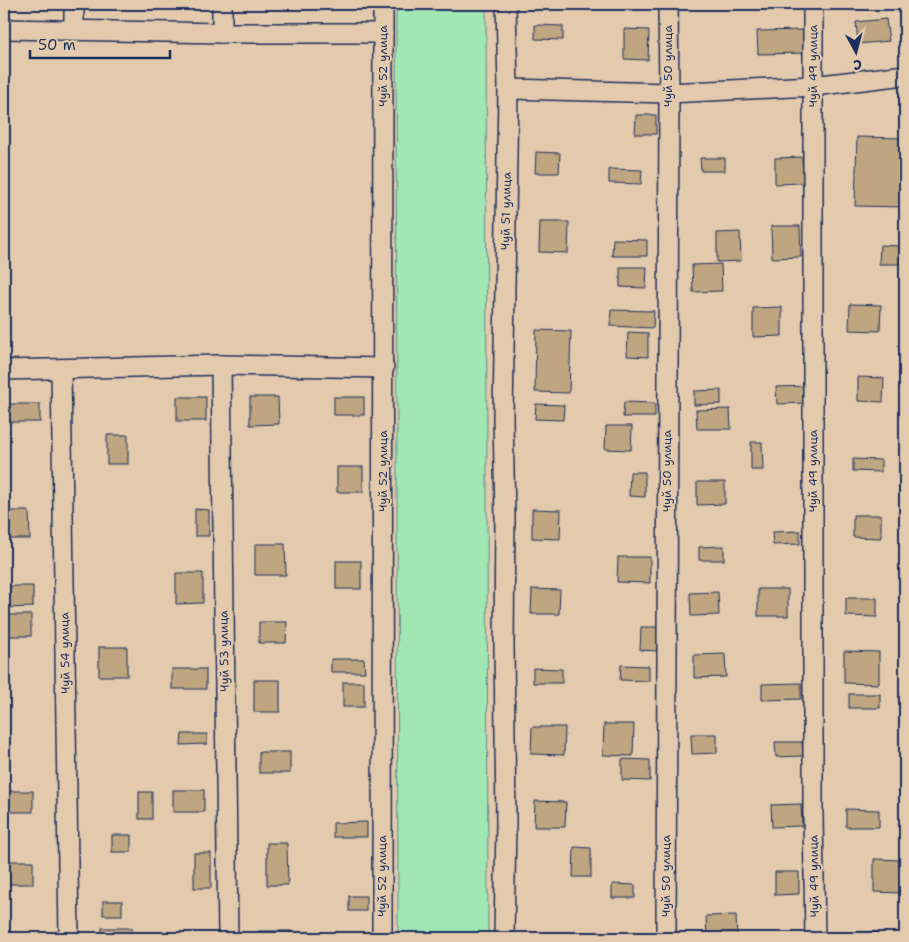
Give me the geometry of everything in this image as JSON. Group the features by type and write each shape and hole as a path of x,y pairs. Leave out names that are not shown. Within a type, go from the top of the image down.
{"street":[{"path":"74,4 74,30"},
{"path":"222,4 222,34"},
{"name":"Чуй 52 улица","path":"382,938 383,4"},
{"name":"Чуй 51 улица","path":"504,938 506,823 503,418 508,89 506,4"},
{"name":"Чуй 50 улица","path":"666,938 668,4"},
{"name":"Чуй 49 улица","path":"812,4 813,815 815,938"},
{"path":"4,29 222,34 383,33"},
{"path":"508,89 669,94 813,86 905,75"},
{"path":"4,370 221,365 384,368"},
{"name":"Чуй 53 улица","path":"221,365 228,938"},
{"name":"Чуй 54 улица","path":"61,368 69,938"}],"green space":[{"path":"396,4 486,4 488,938 398,938"}],"building":[{"path":"886,19 889,41 858,44 856,22"},
{"path":"535,25 563,26 563,40 535,39"},
{"path":"624,29 649,30 648,60 624,59"},
{"path":"804,30 804,53 758,54 757,31"},
{"path":"636,115 656,115 656,134 635,134"},
{"path":"857,137 905,138 905,207 855,206"},
{"path":"536,152 560,153 559,173 535,173"},
{"path":"802,157 803,183 775,184 775,158"},
{"path":"700,158 725,158 725,171 701,171"},
{"path":"609,169 642,170 641,184 609,183"},
{"path":"540,222 569,222 568,253 539,252"},
{"path":"771,226 800,226 801,257 772,258"},
{"path":"740,232 741,261 717,262 717,233"},
{"path":"613,239 647,240 647,256 612,256"},
{"path":"880,245 901,246 901,264 879,264"},
{"path":"721,264 722,291 693,292 692,265"},
{"path":"620,267 647,267 646,288 620,287"},
{"path":"850,304 881,305 880,331 849,330"},
{"path":"782,307 782,336 753,337 753,308"},
{"path":"611,310 654,311 653,328 610,326"},
{"path":"536,330 571,331 569,393 535,392"},
{"path":"628,332 648,333 648,357 627,356"},
{"path":"858,377 884,378 883,402 858,401"},
{"path":"807,386 808,403 777,404 776,387"},
{"path":"721,390 721,404 694,405 694,391"},
{"path":"177,397 206,397 206,421 177,421"},
{"path":"250,397 278,397 279,424 250,425"},
{"path":"334,397 364,397 364,415 334,415"},
{"path":"624,402 655,403 655,417 623,417"},
{"path":"4,404 40,404 40,422 4,422"},
{"path":"536,404 564,405 563,420 535,419"},
{"path":"730,409 731,429 697,429 696,410"},
{"path":"606,426 632,426 631,450 605,449"},
{"path":"107,435 128,435 128,464 107,464"},
{"path":"751,442 762,442 763,470 751,470"},
{"path":"853,459 881,460 881,472 853,471"},
{"path":"337,467 363,467 363,492 337,492"},
{"path":"630,472 645,472 645,497 629,496"},
{"path":"697,482 725,482 725,504 697,505"},
{"path":"195,509 209,510 209,536 195,536"},
{"path":"532,509 561,510 560,539 532,538"},
{"path":"4,511 29,511 30,539 4,539"},
{"path":"853,515 881,515 881,538 853,537"},
{"path":"800,531 800,544 773,545 772,532"},
{"path":"255,544 285,544 286,575 255,575"},
{"path":"724,546 724,560 699,560 699,547"},
{"path":"618,557 650,557 650,583 617,582"},
{"path":"336,561 361,561 361,589 336,589"},
{"path":"176,573 203,573 203,603 176,604"},
{"path":"4,586 33,586 33,607 4,608"},
{"path":"532,589 560,590 559,614 531,614"},
{"path":"758,589 788,589 788,616 758,616"},
{"path":"718,592 719,615 691,616 690,593"},
{"path":"846,598 877,598 877,617 846,616"},
{"path":"4,615 31,615 31,636 4,636"},
{"path":"259,622 287,622 286,643 259,643"},
{"path":"641,627 658,627 658,651 640,650"},
{"path":"99,647 127,647 127,676 99,676"},
{"path":"844,651 879,652 879,684 844,683"},
{"path":"725,654 726,677 694,678 694,655"},
{"path":"331,659 364,659 365,672 331,672"},
{"path":"621,665 649,666 649,681 620,680"},
{"path":"533,668 562,669 562,683 533,683"},
{"path":"172,669 206,669 206,689 172,689"},
{"path":"254,680 280,680 280,712 254,712"},
{"path":"343,682 364,682 364,707 343,707"},
{"path":"801,683 801,699 762,700 762,684"},
{"path":"849,694 880,694 880,708 849,708"},
{"path":"604,724 634,724 633,756 603,755"},
{"path":"532,727 565,727 564,755 531,754"},
{"path":"182,734 207,734 207,744 181,745"},
{"path":"691,734 717,734 717,753 692,754"},
{"path":"775,742 802,742 803,756 776,757"},
{"path":"259,752 290,752 290,773 259,773"},
{"path":"622,759 650,760 650,781 622,780"},
{"path":"173,790 204,790 204,812 173,812"},
{"path":"4,791 33,791 33,812 4,812"},
{"path":"139,792 152,792 152,819 139,819"},
{"path":"535,801 566,802 565,827 534,827"},
{"path":"801,804 802,826 772,827 771,805"},
{"path":"846,809 879,810 879,827 846,827"},
{"path":"367,822 367,837 333,837 333,823"},
{"path":"112,835 131,835 131,852 112,852"},
{"path":"267,843 287,843 288,885 267,885"},
{"path":"574,847 591,848 591,877 573,877"},
{"path":"194,853 211,853 211,888 194,888"},
{"path":"874,859 902,860 901,893 874,892"},
{"path":"8,861 33,861 33,884 8,884"},
{"path":"775,872 799,872 799,894 775,895"},
{"path":"612,884 635,885 635,898 612,898"},
{"path":"349,896 366,896 366,911 349,911"},
{"path":"103,901 122,901 122,915 103,915"},
{"path":"736,915 737,938 707,938 706,916"},
{"path":"102,928 132,928 132,938 102,938"},
{"path":"259,931 291,931 291,938 259,938"},
{"path":"856,932 878,932 878,938 856,938"}]}
